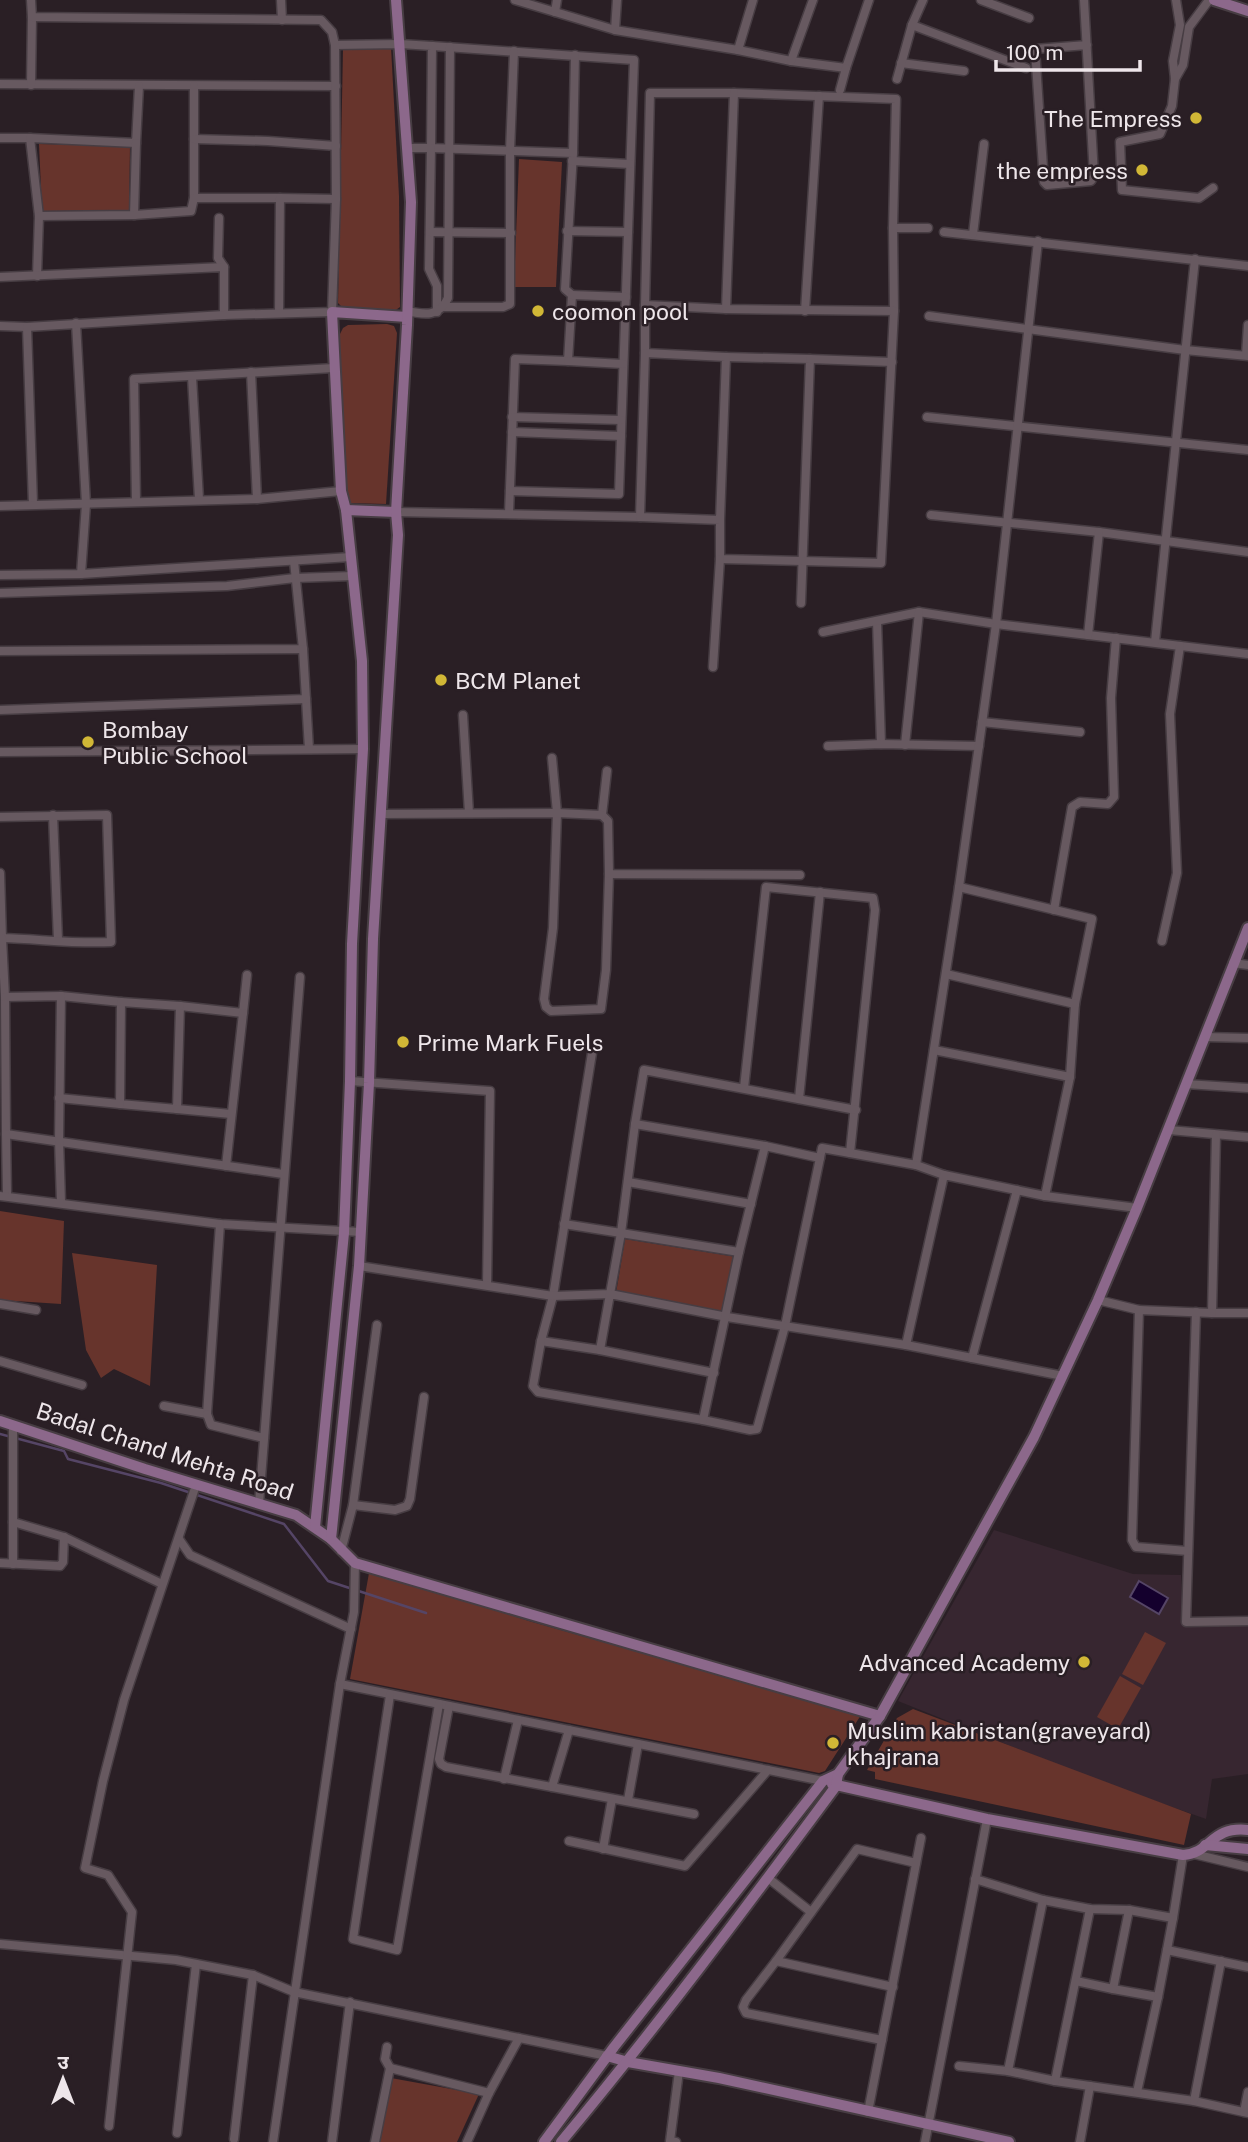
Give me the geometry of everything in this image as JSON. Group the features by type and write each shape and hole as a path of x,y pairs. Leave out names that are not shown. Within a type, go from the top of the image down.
{"street":[{"path":"31,0 31,85"},
{"path":"281,0 282,20"},
{"path":"331,1539 359,1266 369,1083 373,939 382,814 407,314 411,202 396,0"},
{"path":"515,0 615,30 846,68"},
{"path":"555,12 556,0"},
{"path":"615,30 617,0"},
{"path":"738,50 752,0"},
{"path":"791,61 813,0"},
{"path":"840,90 869,0"},
{"path":"897,79 912,25 923,0"},
{"path":"981,0 1029,18"},
{"path":"1084,0 1087,45 1094,179 1047,185 1044,182 1035,49 1087,45"},
{"path":"1176,0 1184,26"},
{"path":"1213,188 1199,198 1122,190 1120,142 1160,134 1172,106 1175,79 1173,61 1184,26 1211,0 1248,11"},
{"path":"32,17 321,20 332,32 335,45 336,199 332,312 334,368 341,491 346,510 362,661 363,749 352,944 344,1233 315,1527"},
{"path":"912,25 1026,68"},
{"path":"335,45 400,44 634,60 619,494 510,491"},
{"path":"432,46 429,269 437,286 439,309"},
{"path":"439,309 448,298 447,148 450,47"},
{"path":"0,326 27,327 279,313 425,315 439,309 503,307 510,304 510,150 514,51"},
{"path":"575,55 565,289 572,295 626,297"},
{"path":"901,63 964,71"},
{"path":"0,84 336,86"},
{"path":"134,215 139,86"},
{"path":"40,216 134,215 191,211 194,198 194,86"},
{"path":"640,517 650,93 895,99 894,311 881,563 720,559"},
{"path":"726,309 734,93"},
{"path":"805,311 819,96"},
{"path":"0,138 136,143"},
{"path":"30,138 40,216 37,276"},
{"path":"194,139 336,146"},
{"path":"973,234 984,144"},
{"path":"408,148 510,150 630,164"},
{"path":"194,198 336,199"},
{"path":"279,313 280,198"},
{"path":"219,218 218,258 223,267 224,315"},
{"path":"893,228 928,228"},
{"path":"568,231 628,232"},
{"path":"430,232 511,233"},
{"path":"944,232 1038,240 1248,266"},
{"path":"916,1165 996,624 1038,240"},
{"path":"1155,642 1195,260"},
{"path":"0,277 223,267"},
{"path":"568,361 572,295"},
{"path":"645,306 894,311"},
{"path":"929,316 1247,356 1248,325"},
{"path":"76,323 86,504 81,574"},
{"path":"27,327 33,504"},
{"path":"645,354 892,362"},
{"path":"713,667 720,559 726,357"},
{"path":"509,513 515,359 623,364"},
{"path":"801,603 810,359"},
{"path":"136,501 134,379 334,368"},
{"path":"251,372 257,499"},
{"path":"192,377 199,499"},
{"path":"512,417 621,419"},
{"path":"927,417 1248,450"},
{"path":"512,432 621,436"},
{"path":"0,506 257,499 341,491"},
{"path":"346,510 720,520"},
{"path":"931,514 1100,532 1248,552"},
{"path":"1088,635 1100,532"},
{"path":"0,575 81,574 351,557"},
{"path":"294,561 309,749"},
{"path":"0,593 227,586 295,578 353,576"},
{"path":"905,744 919,612"},
{"path":"823,632 919,612 996,624 1248,654"},
{"path":"877,621 881,744"},
{"path":"1054,910 1072,807 1080,803 1108,804 1114,797 1111,698 1116,638"},
{"path":"1162,941 1177,873 1170,714 1180,646"},
{"path":"0,650 303,649"},
{"path":"0,710 306,698"},
{"path":"463,715 469,813"},
{"path":"982,722 1080,732"},
{"path":"828,746 979,746"},
{"path":"0,752 363,749"},
{"path":"382,814 557,813 602,815 608,821 609,874 606,970 601,1009 551,1011 546,1007 544,999 553,928 557,813 552,758"},
{"path":"602,815 607,771"},
{"path":"53,815 58,940"},
{"path":"0,817 107,815 111,942 76,944 58,940 1,938"},
{"path":"0,873 5,997 4,1196 220,1224 361,1232"},
{"path":"609,874 800,875"},
{"path":"744,1088 766,887 873,898 875,910 850,1153"},
{"path":"959,887 1092,919 1075,1004 1070,1077 1045,1196"},
{"path":"799,1099 820,892"},
{"path":"561,2142 628,2062 768,1878 836,1786 838,1774 880,1716 1027,1448 1063,1376 1137,1208 1248,928"},
{"path":"1233,963 1248,965"},
{"path":"946,974 1075,1004"},
{"path":"226,1166 247,975"},
{"path":"258,1504 300,977"},
{"path":"5,997 61,996 243,1013"},
{"path":"61,996 61,1202"},
{"path":"120,1104 121,1002"},
{"path":"177,1109 180,1006"},
{"path":"351,1017 371,1018"},
{"path":"1205,1037 1248,1038"},
{"path":"934,1050 1070,1077"},
{"path":"592,1053 553,1296 533,1386 538,1392 750,1430 757,1429 785,1326 822,1148 916,1165 944,1175 1045,1196 1137,1208"},
{"path":"600,1349 621,1233 644,1070 856,1110"},
{"path":"350,1082 490,1091 486,1285"},
{"path":"1186,1084 1248,1088"},
{"path":"59,1098 231,1114"},
{"path":"635,1124 820,1158"},
{"path":"1169,1130 1248,1137"},
{"path":"6,1134 283,1174"},
{"path":"1212,1313 1216,1135"},
{"path":"703,1420 765,1146"},
{"path":"906,1345 944,1175"},
{"path":"628,1182 751,1204"},
{"path":"972,1358 1017,1190"},
{"path":"220,1224 207,1414 211,1425 264,1438"},
{"path":"564,1224 739,1252"},
{"path":"359,1266 553,1296 610,1294 727,1317 906,1345 1063,1376"},
{"path":"1098,1300 1139,1310 1248,1313"},
{"path":"0,1304 36,1310"},
{"path":"1139,1310 1132,1540 1136,1547 1145,1549 1188,1551"},
{"path":"1196,1312 1186,1622 1248,1621"},
{"path":"341,1551 353,1505 377,1325"},
{"path":"541,1341 600,1349 714,1373"},
{"path":"0,1361 82,1385"},
{"path":"353,1505 395,1510 407,1506 411,1499 424,1397"},
{"path":"164,1406 207,1414"},
{"name":"Badal Chand Mehta Road","path":"0,1421 13,1434 194,1492 258,1504 296,1515 331,1539 355,1568"},
{"path":"13,1434 13,1564"},
{"path":"109,2126 132,1912 108,1875 85,1868 103,1781 124,1700 194,1492"},
{"path":"13,1522 64,1537 162,1584"},
{"path":"0,1563 60,1566 63,1562 64,1537"},
{"path":"179,1539 190,1555 351,1629"},
{"path":"273,2142 340,1684 354,1612 355,1568 880,1716"},
{"path":"340,1684 822,1781 987,1819 1248,1867"},
{"path":"390,1695 353,1939 397,1950 444,1705"},
{"path":"444,1705 439,1759 446,1767 694,1814"},
{"path":"504,1779 518,1720"},
{"path":"552,1787 569,1730"},
{"path":"628,1800 638,1744"},
{"path":"569,1841 685,1866 768,1770"},
{"path":"544,2142 607,2056 822,1781 838,1774"},
{"path":"603,1849 612,1799"},
{"path":"925,2142 987,1819"},
{"path":"1137,2092 1173,1918 1189,1855 1219,1834 1233,1828 1248,1830"},
{"path":"868,2112 921,1838"},
{"path":"1205,1845 1248,1849"},
{"path":"882,2039 746,2013 743,2007 857,1849 916,1863"},
{"path":"768,1878 811,1912"},
{"path":"975,1879 1043,1900 1090,1909 1129,1910 1173,1918"},
{"path":"1008,2071 1043,1900"},
{"path":"1055,2081 1090,1909"},
{"path":"1113,1989 1129,1910"},
{"path":"0,1944 197,1964 253,1975 294,1992 1009,2142"},
{"path":"1167,1950 1248,1967"},
{"path":"776,1961 893,1987"},
{"path":"1194,2101 1222,1961"},
{"path":"177,2133 197,1964"},
{"path":"234,2139 253,1975"},
{"path":"1076,1981 1158,1997"},
{"path":"332,2142 350,2002"},
{"path":"467,2142 489,2092 519,2038"},
{"path":"375,2142 390,2068 385,2059 387,2048"},
{"path":"959,2066 1008,2071 1055,2081 1194,2101 1246,2113 1248,2092"},
{"path":"390,2068 489,2092"},
{"path":"676,2142 670,2141 679,2071"},
{"path":"1080,2142 1090,2086"}],"shaded area":[{"path":"391,47 399,196 400,307 393,312 344,309 338,303 343,50"},
{"path":"39,144 130,146 129,210 42,211"},
{"path":"519,159 562,162 556,287 514,287"},
{"path":"348,325 394,326 397,333 386,504 348,503 338,338 343,328"},
{"path":"0,1211 64,1221 61,1304 0,1300"},
{"path":"625,1239 737,1257 724,1320 615,1299"},
{"path":"72,1253 157,1265 150,1386 114,1369 101,1378 86,1350"},
{"name":"Advanced Academy","path":"994,1530 1133,1574 1181,1575 1183,1622 1248,1622 1248,1774 1212,1779 1206,1819 1096,1780 898,1701"},
{"path":"369,1573 861,1715 825,1771 819,1773 350,1679"},
{"path":"1139,1581 1168,1598 1159,1614 1130,1597"},
{"path":"1145,1632 1166,1643 1143,1685 1122,1674"},
{"path":"1120,1676 1141,1688 1118,1729 1097,1717"},
{"path":"913,1709 1191,1814 1184,1845 875,1779 875,1772 867,1770 897,1718"},
{"path":"391,2078 479,2094 457,2142 377,2142"}],"waterway":[{"path":"0,1434 64,1451 68,1459 161,1483 284,1524 328,1581 426,1613"}],"place":[{"name":"The Empress","path":"1196,118"},
{"name":"the empress","path":"1142,170"},
{"name":"coomon pool","path":"538,311"},
{"name":"BCM Planet","path":"441,680"},
{"name":"Bombay Public School","path":"88,742"},
{"name":"Prime Mark Fuels","path":"403,1042"},
{"name":"Advanced Academy","path":"1084,1662"},
{"name":"Muslim kabristan(graveyard) khajrana","path":"833,1743"}]}
